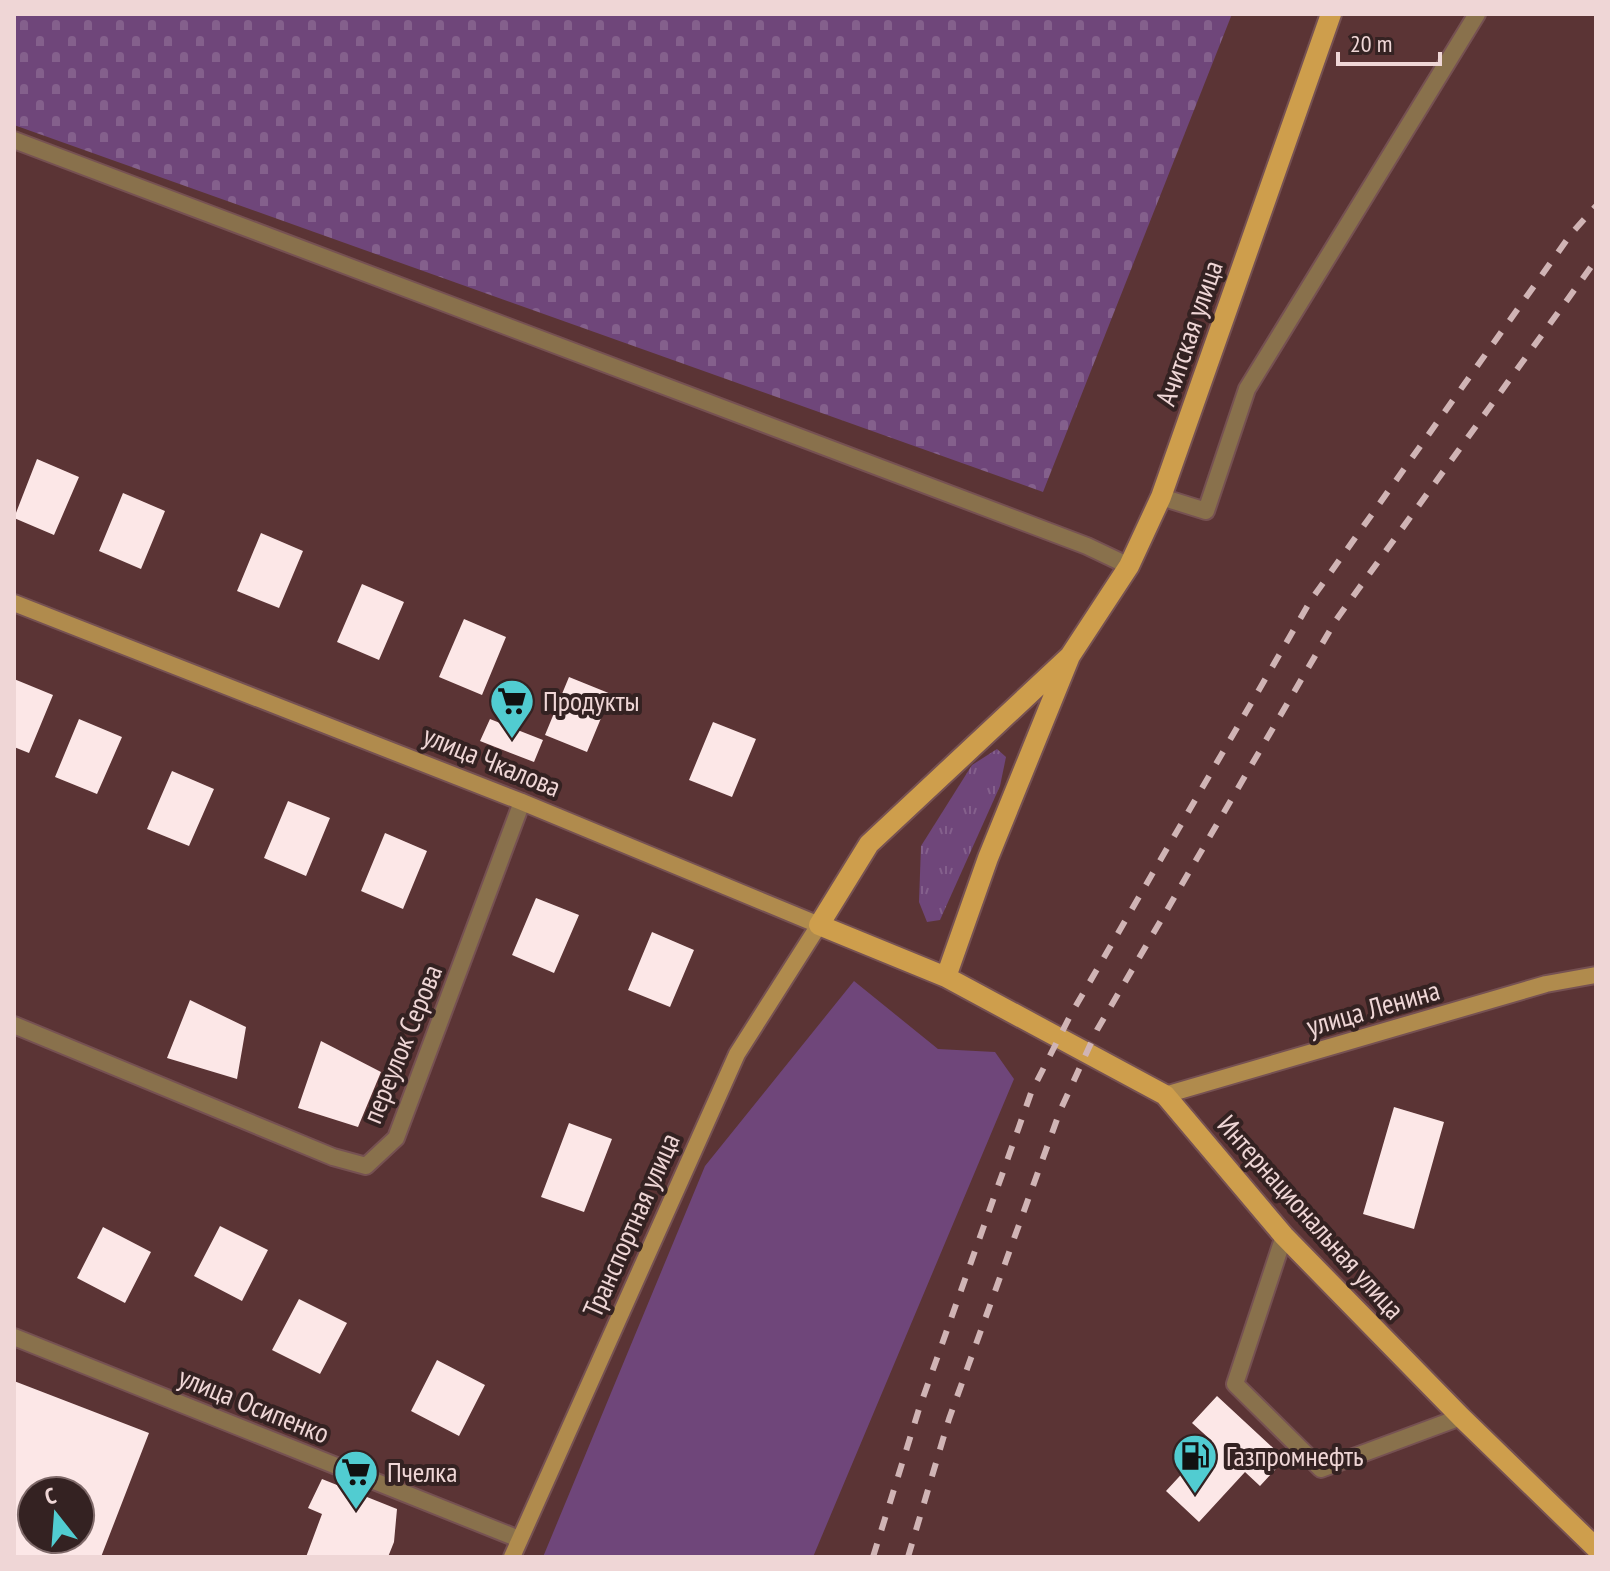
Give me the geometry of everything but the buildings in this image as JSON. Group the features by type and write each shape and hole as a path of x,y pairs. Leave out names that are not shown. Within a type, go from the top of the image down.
{"main road":[{"name":"Ачитская улица","path":"946,977 988,858 1070,656 1129,566 1161,497 1331,14"},
{"name":"улица Чкалова","path":"14,603 522,802 946,977"},
{"name":"Ачитская улица","path":"819,925 869,844 1070,656"},
{"name":"Транспортная улица","path":"512,1557 737,1054 819,925"},
{"name":"улица Ленина","path":"1165,1095 1546,984 1596,975"},
{"name":"Интернациональная улица","path":"946,977 1165,1095 1284,1236 1461,1417 1596,1548"}],"street":[{"path":"1161,497 1206,511 1247,389 1477,14"},
{"path":"14,140 1072,540 1129,566"},
{"name":"переулок Серова","path":"14,1025 333,1157 366,1166 396,1138 522,802"},
{"path":"1284,1236 1235,1384 1321,1469 1461,1417"},
{"name":"улица Осипенко","path":"14,1337 519,1539"}],"green space":[{"path":"14,14 1232,14 1043,492 14,125"},
{"path":"997,749 1006,757 1000,786 940,920 927,922 919,902 921,846 972,765"},
{"path":"854,981 938,1049 995,1052 1014,1079 813,1557 543,1557 705,1166"}],"railway":[{"path":"873,1557 919,1409 1031,1093 1070,1016 1311,600 1571,234 1596,206"},
{"path":"908,1557 949,1419 1060,1111 1097,1030 1336,620 1596,260"}],"place":[{"name":"Продукты","path":"512,740"},
{"name":"Газпромнефть","path":"1195,1495"},
{"name":"Пчелка","path":"356,1511"}]}
